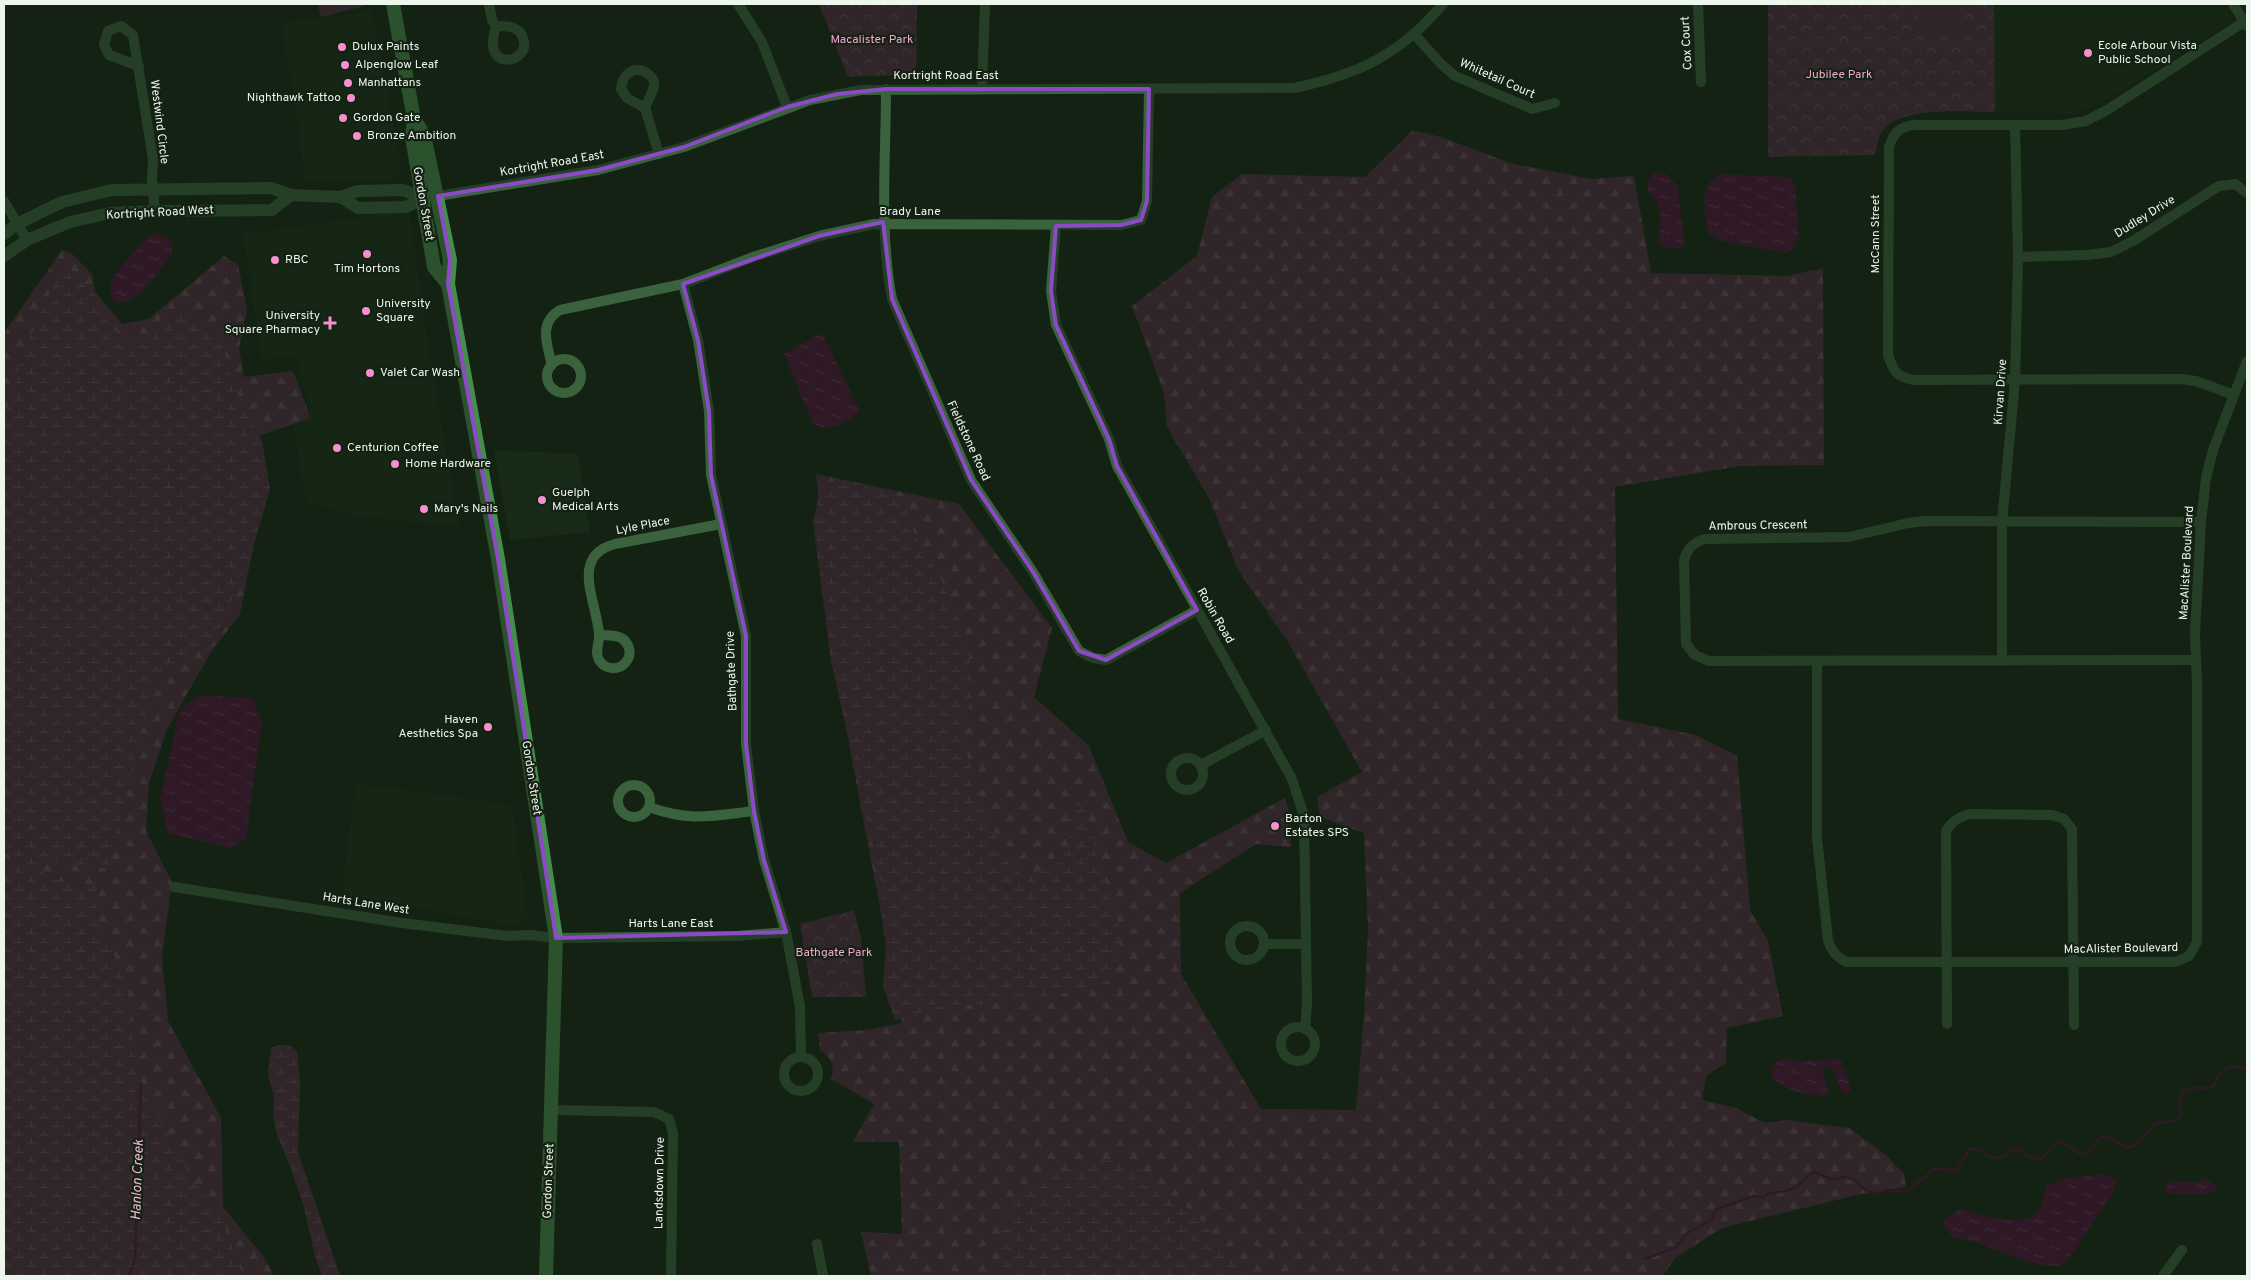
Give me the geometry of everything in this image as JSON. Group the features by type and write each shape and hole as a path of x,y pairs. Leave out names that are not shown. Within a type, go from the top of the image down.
{"main road":[{"name":"Gordon Street","path":"392,4 414,120 412,137 434,267 448,284"},
{"name":"Gordon Street","path":"414,120 424,134 450,260 448,284 498,559 556,938 546,1276"}],"street":[{"path":"489,4 492,20 496,26"},
{"path":"738,4 762,42 787,107"},
{"path":"982,88 985,4"},
{"name":"Kortright Road East","path":"438,196 598,170 710,138 787,107 837,94 886,89 1274,88 1311,84 1343,76 1367,66 1394,50 1415,34 1443,4"},
{"name":"Cox Court","path":"1698,4 1702,82"},
{"path":"2233,4 2246,24"},
{"name":"McCann Street","path":"2234,395 2196,381 2181,379 1913,380 1900,376 1893,368 1888,355 1889,147 1892,137 1898,130 1913,125 2062,125 2086,121 2246,24"},
{"name":"Whitetail Court","path":"1415,34 1441,64 1455,76 1532,109 1555,103"},
{"name":"Westwind Circle","path":"140,66 153,158 155,211"},
{"name":"Fieldstone Road","path":"886,89 884,223 887,275 892,299 971,480 1033,572 1079,651 1093,658 1106,660 1197,610"},
{"name":"Brady Lane","path":"552,365 545,330 550,319 560,310 683,284 818,236 884,223 1056,226 1121,225 1141,220 1147,201 1148,89"},
{"path":"645,108 659,154"},
{"name":"Kirvan Drive","path":"2002,660 2002,522 2015,381 2018,257 2015,125"},
{"name":"Dudley Drive","path":"2018,257 2087,255 2110,252 2133,241 2219,186 2235,184 2247,193"},
{"name":"Kortright Road West","path":"4,234 17,224 62,202 112,190 271,188 292,196 340,197 358,191 402,190 423,198"},
{"name":"Kortright Road West","path":"4,256 27,240 70,222 110,213 272,210 292,196"},
{"path":"423,198 438,196"},
{"path":"4,201 27,240"},
{"name":"Robin Road","path":"1056,226 1051,291 1056,325 1109,439 1117,466 1266,730 1292,779 1304,816 1307,1005 1305,1029"},
{"name":"Bathgate Drive","path":"683,284 698,340 710,411 711,475 746,636 746,744 754,811 764,860 786,932 800,1007 801,1057"},
{"name":"MacAlister Boulevard","path":"1817,661 1817,838 1831,950 1836,957 1846,962 2074,963 2175,962 2190,956 2195,950 2197,942 2196,660 2201,522 2206,478 2214,450 2247,361"},
{"name":"Ambrous Crescent","path":"2196,660 1709,660 1695,655 1686,644 1684,560 1690,548 1698,541 1705,539 1834,538 1926,521 2201,522"},
{"name":"Lyle Place","path":"600,635 588,576 592,561 601,550 616,544 721,524"},
{"path":"1201,765 1266,730"},
{"path":"649,807 671,815 686,817 716,816 754,811"},
{"path":"1947,1024 1946,831 1957,818 1969,814 2024,814 2059,816 2072,829 2074,1025"},
{"name":"Harts Lane West","path":"174,887 405,923 507,936 531,935 556,938"},
{"name":"Harts Lane East","path":"556,938 736,936 786,932"},
{"path":"1264,944 1305,944"},
{"name":"Landsdown Drive","path":"552,1110 654,1112 669,1119 673,1133 671,1276"},
{"path":"817,1244 822,1276"},
{"path":"2163,1276 2182,1250"}],"highlighted area":[{"path":"886,89 1149,89 1147,201 1141,220 1121,225 1056,226 1051,291 1056,325 1109,439 1117,466 1197,610 1106,660 1079,651 1033,572 971,480 892,299 883,222 819,236 683,284 698,340 709,411 711,475 746,636 746,744 754,811 764,860 786,932 556,938 498,559 448,284 450,260 438,196 598,170 684,147 787,107 837,94"}],"shaded area":[{"name":"Ecole Arbour Vista Public School","path":"1994,4 2223,4 2233,20 2100,104 2071,114 1995,112"},
{"path":"372,11 402,170 394,179 306,180 282,23"},
{"path":"409,210 427,336 459,527 353,515 307,502 293,424 311,418 297,355 262,360 243,234"},
{"path":"494,450 578,454 590,532 510,540"},
{"path":"355,783 507,804 513,811 528,918 516,926 342,894"}],"green space":[{"path":"318,4 364,4 364,6 321,17"},
{"name":"Macalister Park","path":"819,4 917,4 916,74 848,77"},
{"name":"Jubilee Park","path":"1768,4 1994,4 1995,112 1933,112 1901,118 1889,124 1881,133 1875,155 1768,157"},
{"path":"1918,4 1964,4 1964,33 1961,35 1920,36 1918,34"},
{"path":"1413,130 1441,137 1513,164 1592,179 1634,176 1651,273 1787,276 1823,268 1824,465 1740,466 1615,487 1618,719 1696,735 1737,756 1750,910 1768,941 1783,1016 1727,1028 1726,1063 1706,1076 1702,1100 1736,1108 1765,1123 1786,1120 1849,1128 1885,1154 1904,1174 1906,1187 1861,1194 1722,1228 1675,1258 1663,1276 871,1276 861,1232 902,1234 899,1142 853,1142 874,1104 831,1079 832,1063 820,1050 818,1033 866,1030 902,1023 849,744 816,474 959,504 1052,628 1034,697 1089,746 1128,842 1166,863 1285,798 1290,814 1291,847 1256,844 1180,893 1181,974 1261,1109 1356,1110 1364,1016 1368,929 1364,833 1320,817 1317,797 1362,772 1288,642 1238,570 1209,498 1167,427 1164,393 1132,306 1197,256 1212,197 1242,174 1365,177"},
{"path":"62,250 72,254 92,274 95,292 122,324 149,319 224,256 238,265 247,310 239,348 244,377 293,371 311,418 258,436 266,483 240,614 211,652 167,729 149,783 146,831 172,882 162,957 168,1021 221,1118 223,1207 264,1257 274,1276 4,1276 4,333"},
{"path":"65,268 94,296 99,302 107,321 117,332 126,338 136,340 156,334 185,314 201,320 221,342 237,392 262,441 270,489 251,555 212,645 156,671 108,869 44,861 42,879 97,885 97,921 127,980 137,1077 194,1182 223,1220 243,1276 4,1276 4,873 18,875 18,857 4,854 4,435 9,402 21,358 59,272"},
{"path":"829,481 875,489 904,498 917,540 943,582 968,648 974,690 965,721 963,741 984,808 1009,863 1025,878 1044,871 1057,863 1066,853 1068,847 1070,811 1082,802 1121,933 1116,970 1106,982 1042,999 933,1008 895,1020 883,986 886,946 882,920 881,881 831,661 813,522 820,491"},
{"name":"Bathgate Park","path":"854,910 861,939 866,997 812,997 800,924"},
{"path":"278,1045 289,1045 297,1051 300,1081 298,1152 340,1276 322,1276 315,1256 304,1207 277,1135 273,1113 274,1097 268,1074 271,1048"},
{"path":"1092,1159 1136,1164 1197,1216 1245,1276 1003,1276 1000,1234 1014,1202 1040,1178 1070,1170"}],"water":[{"path":"1654,173 1665,173 1677,185 1685,247 1674,249 1659,245 1660,212 1657,203 1647,188 1649,179"},
{"path":"1721,174 1788,177 1795,184 1799,238 1793,249 1786,253 1722,241 1709,234 1705,214 1705,192 1712,180"},
{"path":"158,234 167,238 172,245 172,254 149,284 135,297 119,303 111,298 110,284 117,272 147,237"},
{"path":"822,333 860,412 844,423 831,427 813,424 784,354"},
{"path":"199,695 252,698 262,721 246,838 231,848 168,833 160,799 180,710"},
{"path":"1839,1059 1846,1072 1851,1091 1847,1094 1842,1092 1832,1068 1827,1066 1822,1069 1829,1094 1827,1096 1804,1094 1784,1086 1771,1077 1772,1067 1779,1060 1805,1061"},
{"path":"2104,1174 2117,1182 2111,1196 2068,1260 2059,1266 2046,1266 2017,1258 1977,1242 1952,1237 1943,1222 1960,1209 2002,1220 2024,1219 2033,1216 2040,1209 2046,1186 2069,1178"},
{"path":"2203,1178 2215,1184 2217,1191 2201,1195 2164,1193 2164,1189 2171,1181 2197,1183"}],"waterway":[{"path":"1645,1259 1676,1247 1686,1234 1711,1220 1717,1209 1754,1196 1764,1198 1766,1194 1789,1190 1814,1172 1833,1180 1845,1177 1856,1180 1861,1187 1875,1194 1887,1189 1890,1192 1900,1191 1905,1193 1934,1169 1956,1170 1970,1149 1977,1149 1991,1157 1997,1158 2017,1149 2039,1159 2059,1142 2084,1155 2102,1136 2109,1137 2126,1147 2135,1146 2156,1124 2178,1119 2181,1116 2180,1102 2181,1094 2184,1091 2193,1088 2213,1087 2219,1075 2229,1066 2247,1068"},
{"name":"Hanlon Creek","path":"129,1276 135,1259 141,1083"}],"place":[{"name":"Dulux Paints","path":"342,47"},
{"name":"Ecole Arbour Vista Public School","path":"2088,53"},
{"name":"Alpenglow Leaf","path":"345,65"},
{"name":"Manhattans","path":"348,83"},
{"name":"Nighthawk Tattoo","path":"351,98"},
{"name":"Gordon Gate","path":"343,118"},
{"name":"Bronze Ambition","path":"357,136"},
{"name":"Tim Hortons","path":"367,254"},
{"name":"RBC","path":"275,260"},
{"name":"University Square","path":"366,311"},
{"name":"University Square Pharmacy","path":"330,323"},
{"name":"Valet Car Wash","path":"370,373"},
{"name":"Centurion Coffee","path":"337,448"},
{"name":"Home Hardware","path":"395,464"},
{"name":"Guelph Medical Arts","path":"542,500"},
{"name":"Mary's Nails","path":"424,509"},
{"name":"Haven Aesthetics Spa","path":"488,727"},
{"name":"Barton Estates SPS","path":"1275,826"}]}
